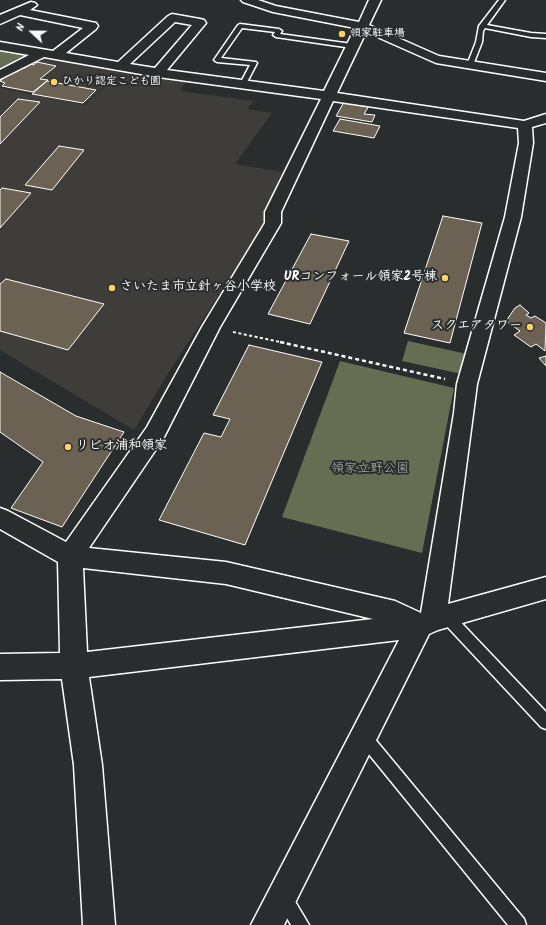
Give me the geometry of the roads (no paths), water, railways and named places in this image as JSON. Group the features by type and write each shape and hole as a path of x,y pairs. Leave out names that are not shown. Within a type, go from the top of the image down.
{"street":[{"path":"1,19 41,0"},
{"path":"247,0 273,9 362,26 436,59 546,77"},
{"path":"99,925 88,765 74,666 70,556 154,432 211,327 273,223 274,212 375,0"},
{"path":"19,11 92,26 55,56"},
{"path":"120,66 172,18 200,23 158,73"},
{"path":"0,46 158,73 525,125 546,118"},
{"path":"0,75 42,53"},
{"path":"267,925 364,737 433,621 467,384 513,217 526,143 525,125"},
{"path":"0,518 70,556 226,573 394,614 433,621"},
{"path":"0,666 74,666 433,621 546,588"}],"lane":[{"path":"470,64 479,42 482,26 502,0"},
{"path":"243,84 254,63 217,60 240,26 279,31 276,35 352,46"},
{"path":"482,26 531,35 546,36"},
{"path":"433,621 546,722"},
{"path":"364,737 518,925"},
{"path":"282,896 301,925"}],"place":[{"name":"領家駐車場","path":"342,34"},
{"name":"ひかり認定こども園","path":"54,82"},
{"name":"URコンフォール領家2号棟","path":"445,278"},
{"name":"さいたま市立針ヶ谷小学校","path":"112,288"},
{"name":"スクエアタワー","path":"530,327"},
{"name":"リビオ浦和領家","path":"68,447"}],"park label":[{"name":"領家立野公園","path":"370,470"}]}
